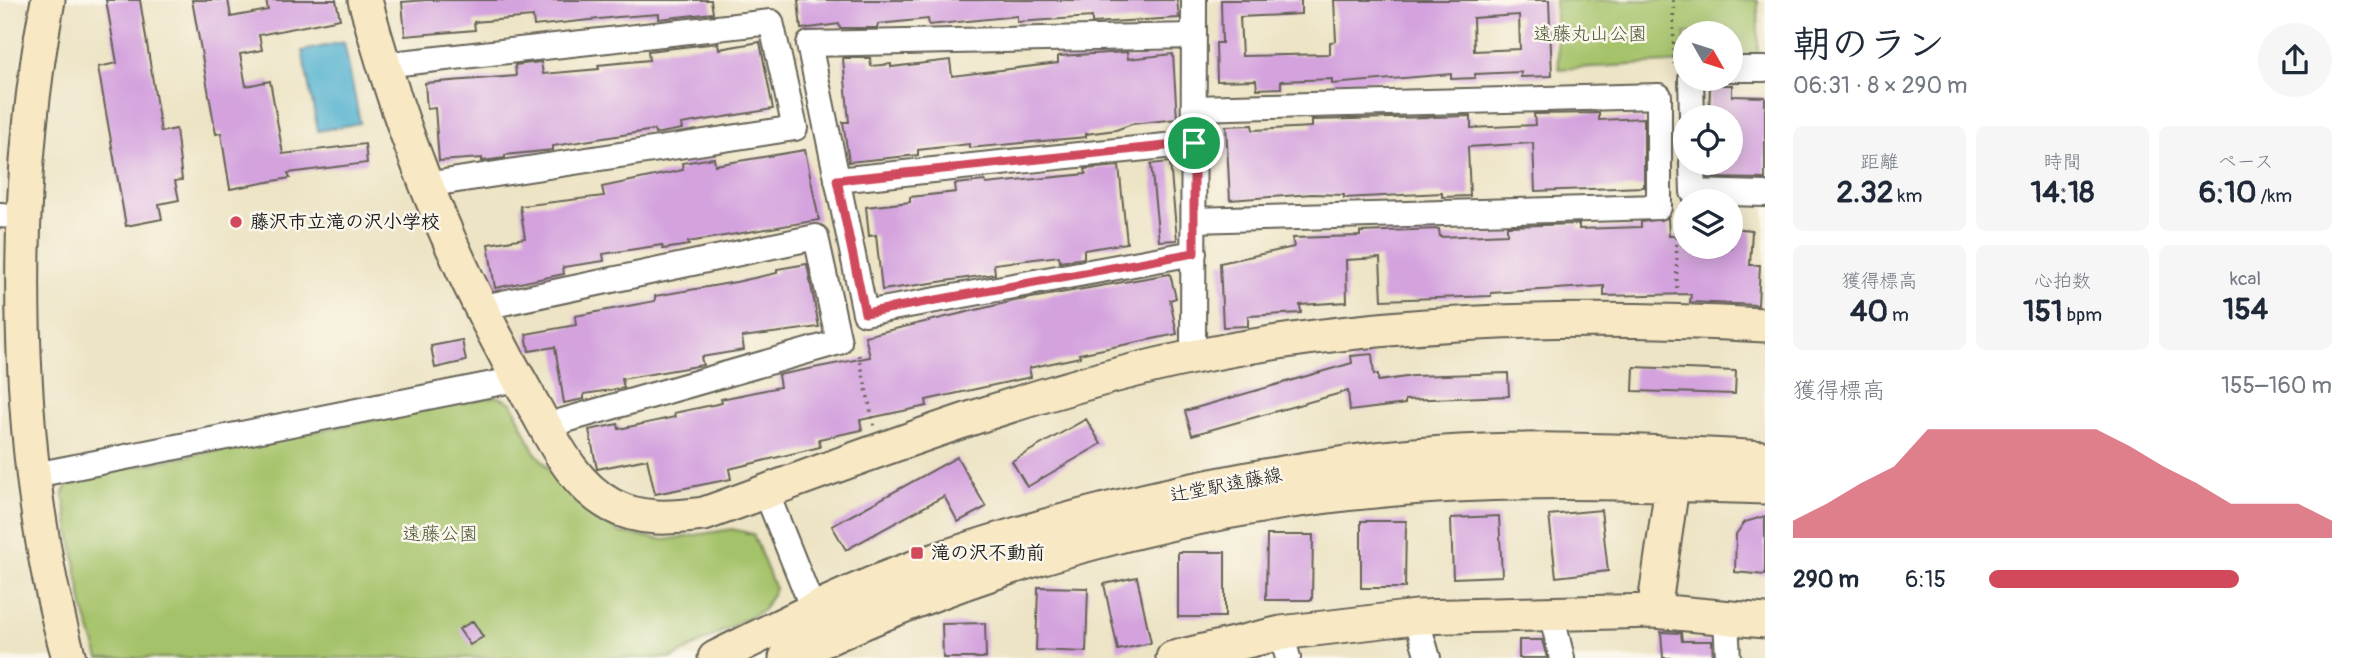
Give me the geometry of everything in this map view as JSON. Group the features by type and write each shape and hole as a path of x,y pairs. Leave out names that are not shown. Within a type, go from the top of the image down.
{"street":[{"path":"48,0 35,92 12,216 25,337 34,475 54,604 69,658"},
{"path":"365,0 383,65 425,185 479,308 564,460 586,487 611,505 640,516 670,519 704,514 954,423 1052,393 1194,357 1330,337 1446,326 1561,320 1765,325"},
{"path":"1194,0 1194,357"},
{"path":"383,65 771,22 795,128 425,185"},
{"path":"1194,36 809,44 865,313 1194,253"},
{"path":"1743,69 1765,69"},
{"path":"1194,108 1659,96 1659,207 1194,220"},
{"path":"837,180 1194,143"},
{"path":"1692,175 1693,192 1765,194"},
{"path":"479,308 816,237 839,342 545,426"},
{"path":"34,475 518,379"},
{"name":"辻堂駅遠藤線","path":"715,658 819,624 1113,539 1246,509 1383,490 1539,481 1765,458"},
{"path":"1654,611 1675,468"},
{"name":"辻堂駅遠藤線","path":"1675,468 1765,487"},
{"path":"766,492 819,624"},
{"path":"1173,658 1285,646 1416,617 1654,611 1765,621"},
{"path":"1551,613 1562,658"},
{"path":"1416,617 1428,658"},
{"path":"1726,619 1728,658"},
{"name":"辻堂駅遠藤線","path":"786,658 819,624"}],"green space":[{"name":"遠藤丸山公園","path":"1555,0 1758,0 1758,57 1743,58 1743,21 1673,21 1673,63 1559,69"},
{"name":"遠藤公園","path":"497,396 512,403 534,451 577,502 621,533 665,540 732,529 753,534 775,589 763,610 672,658 99,658 83,607 63,493 70,479"}],"water":[{"path":"344,42 360,123 318,131 302,51"}],"building":[{"path":"106,0 140,0 161,132 176,129 182,180 175,181 179,200 159,204 162,219 126,226 98,67 117,63"},
{"path":"192,0 228,0 231,17 268,10 266,0 336,0 340,19 259,35 262,50 240,54 246,86 270,81 283,154 365,144 367,163 288,173 290,178 230,189 221,133 216,134"},
{"path":"711,0 713,13 659,19 659,14 534,26 533,17 474,22 475,30 405,36 402,2"},
{"path":"798,0 1177,0 1179,18 1092,23 1092,17 1017,22 1017,16 929,25 928,19 878,24 877,28 840,28 839,24 801,29"},
{"path":"1221,0 1301,0 1301,14 1240,17 1242,56 1330,54 1330,42 1336,41 1334,0 1549,0 1552,76 1521,77 1521,72 1475,74 1475,78 1451,79 1451,74 1332,84 1332,79 1281,81 1281,88 1257,89 1256,80 1217,81 1216,43 1222,43","holes":["1519,15 1520,49 1474,51 1473,18"]},
{"path":"760,42 773,109 681,124 682,129 655,134 654,130 553,146 553,150 505,155 505,158 439,161 435,108 427,109 425,83 516,76 515,65 541,62 543,74 599,69 598,65 649,60 648,51 718,43 719,49"},
{"path":"1127,52 1128,59 1173,54 1177,119 1132,124 1116,130 1086,134 1086,137 969,148 969,144 918,150 918,155 849,162 843,122 849,122 843,58 870,58 871,66 891,64 891,67 950,60 952,76 1058,63 1058,56"},
{"path":"1710,91 1732,91 1732,96 1765,97 1765,179 1707,178 1707,175 1743,175 1743,105 1709,105"},
{"path":"1599,113 1599,120 1644,118 1644,187 1535,191 1533,143 1468,147 1470,196 1442,197 1442,193 1344,198 1344,195 1312,194 1230,200 1226,126 1252,125 1253,130 1312,127 1312,120 1471,116 1471,128 1535,125 1534,114"},
{"path":"805,150 819,220 688,242 689,245 663,249 662,245 603,254 604,261 563,267 564,274 495,288 488,244 525,238 520,206 604,196 602,187 683,170 682,163 714,158 715,165"},
{"path":"1170,162 1177,240 1159,241 1151,164"},
{"path":"1119,166 1127,243 1084,250 1084,258 1060,262 1059,256 994,264 995,274 882,290 876,235 869,236 866,207 910,202 910,197 956,192 955,184 985,181 986,184 1086,174 1085,169"},
{"path":"1668,218 1669,236 1673,236 1673,259 1743,259 1743,229 1752,230 1750,265 1760,265 1758,305 1690,302 1691,294 1604,296 1604,286 1491,293 1491,296 1382,300 1380,258 1346,260 1347,302 1300,305 1301,313 1248,316 1248,326 1223,327 1220,263 1294,247 1292,238 1360,236 1360,232 1439,229 1440,237 1507,234 1507,226 1579,224 1579,229 1641,227 1641,222"},
{"path":"807,264 819,327 742,337 744,350 701,357 703,365 622,379 624,388 584,394 584,399 564,403 555,347 529,351 526,334 576,325 575,316 655,301 655,296 736,282 777,273 777,269"},
{"path":"1170,274 1176,298 1170,300 1177,334 1079,354 1080,357 1029,368 1031,377 926,400 927,406 860,420 862,430 819,439 820,447 729,469 731,479 655,494 647,459 597,469 589,430 618,424 619,429 675,417 674,413 722,403 721,399 780,387 778,375 870,357 865,336 1014,301"},
{"path":"462,340 466,361 435,368 431,346"},
{"path":"1372,354 1374,375 1378,374 1378,381 1413,376 1508,373 1509,396 1405,400 1405,404 1350,411 1348,391 1192,435 1185,411 1352,363 1351,356"},
{"path":"1634,367 1736,371 1735,394 1633,391"},
{"path":"1086,419 1101,444 1027,487 1012,461"},
{"path":"957,457 986,507 958,522 944,496 846,550 832,526"},
{"path":"1601,510 1608,571 1556,577 1549,515"},
{"path":"1499,516 1502,576 1453,578 1451,518"},
{"path":"1765,516 1765,575 1735,572 1736,534 1745,522"},
{"path":"1361,521 1406,521 1405,588 1361,588"},
{"path":"1267,535 1313,535 1312,600 1266,600"},
{"path":"1178,552 1225,552 1225,617 1178,617"},
{"path":"1137,577 1151,643 1118,650 1104,584"},
{"path":"1038,587 1088,588 1086,652 1036,650"},
{"path":"473,621 483,637 470,645 459,629"},
{"path":"985,623 986,658 943,658 942,624"},
{"path":"1661,632 1681,633 1682,641 1712,641 1713,658 1663,658"},
{"path":"1519,640 1542,640 1547,658 1519,658"}],"place":[{"name":"藤沢市立滝の沢小学校","path":"236,222"},
{"name":"滝の沢不動前","path":"917,553"}],"route":[{"path":"1194,143 1194,253 865,313 837,180 1194,143"}]}
